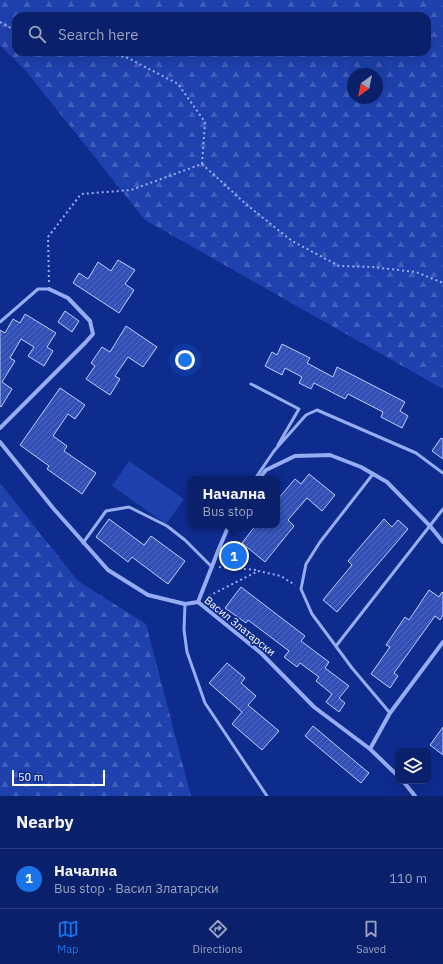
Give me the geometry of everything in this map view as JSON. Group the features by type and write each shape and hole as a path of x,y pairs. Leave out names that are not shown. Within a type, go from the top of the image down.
{"street":[{"path":"0,428 86,343 93,334 90,321 68,298 49,289"},
{"name":"Васил Златарски","path":"0,442 52,508 108,570 148,595 185,604 198,602 261,653 314,707 370,749 395,773"},
{"path":"261,476 266,470 295,456 330,455 361,467 387,482 430,526 443,542"},
{"path":"198,602 228,528"},
{"path":"370,749 390,713 443,642"},
{"path":"405,784 415,796"}],"lane":[{"path":"0,322 38,289 49,289"},
{"path":"251,384 300,409 257,476"},
{"path":"274,451 306,416 317,410 416,453 443,472"},
{"path":"373,474 320,542 306,564 301,589 312,614 352,668 390,713"},
{"path":"83,542 106,511 129,507 167,526 185,540 212,566"},
{"path":"336,646 443,508"},
{"path":"185,604 184,630 187,652 205,703 267,796"}],"path":[{"path":"0,22 12,29"},
{"path":"120,56 128,58 178,84 205,122 202,164"},
{"path":"202,164 247,205 292,241 339,266 372,267 416,272 443,282"},
{"path":"49,289 48,237 82,194 131,190 202,164"},
{"path":"212,566 258,570 281,576 301,589"},
{"path":"198,602 258,570"}],"green space":[{"path":"0,0 443,0 443,389 145,220 26,71 0,45"},
{"path":"129,461 184,499 166,524 112,486"},
{"path":"0,483 78,581 146,624 191,796 0,796"}],"building":[{"path":"118,260 135,270 125,284 134,290 119,313 73,283 79,273 88,279 98,262 111,271"},
{"path":"65,311 79,321 72,332 58,322"},
{"path":"25,314 56,333 47,347 53,351 44,366 28,356 34,347 21,339 10,358 15,361 2,382 12,389 1,407 0,330 5,333 13,319 20,323"},
{"path":"126,326 157,347 143,367 128,357 115,376 120,379 110,395 86,379 95,366 91,363 102,347 110,352"},
{"path":"282,344 310,358 307,363 333,377 337,367 405,402 400,411 408,416 402,428 381,417 383,412 348,394 345,399 314,383 311,389 299,383 302,377 285,368 282,375 265,366 272,352 277,355"},
{"path":"60,388 85,405 75,419 68,414 53,436 67,446 64,451 96,473 82,494 47,469 49,466 20,445"},
{"path":"441,438 443,439 443,459 432,451"},
{"path":"309,474 335,495 322,511 307,498 288,520 294,526 265,562 242,543 254,528 280,528 280,496 295,479 301,484"},
{"path":"109,519 144,545 151,536 185,561 168,584 132,557 128,562 96,537"},
{"path":"384,519 392,527 398,520 408,529 337,612 323,600 352,565 348,561"},
{"path":"241,587 305,636 301,641 329,662 325,668 349,686 339,698 345,703 339,712 326,702 332,694 316,681 319,677 300,663 297,667 284,657 289,651 248,620 246,623 225,608"},
{"path":"429,590 439,597 442,592 443,593 443,615 440,620 435,616 394,673 398,676 390,688 371,674 390,647 386,645 405,617 409,620"},
{"path":"227,663 245,678 241,683 256,696 248,705 279,731 262,750 232,724 242,712 209,683"},
{"path":"313,726 369,773 361,783 305,736"},
{"path":"443,727 443,755 430,745"}],"place":[{"name":"Начална","path":"234,556"}]}
